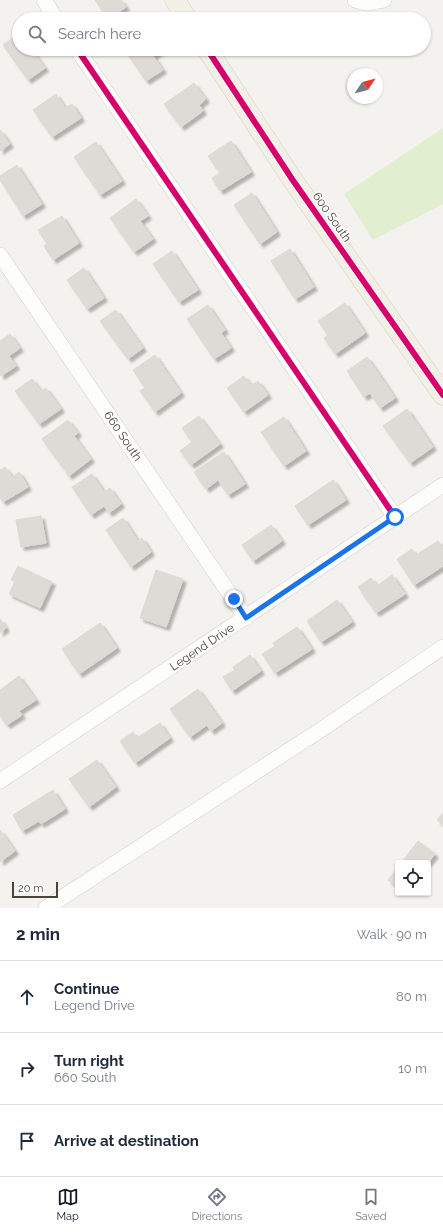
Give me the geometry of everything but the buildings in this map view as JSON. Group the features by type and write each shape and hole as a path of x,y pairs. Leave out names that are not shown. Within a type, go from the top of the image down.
{"main road":[{"path":"175,0 183,12"},
{"name":"600 South","path":"212,56 292,179 443,396"}],"street":[{"path":"44,0 52,12"},
{"path":"355,0 366,3 384,0"},
{"path":"82,56 395,517"},
{"name":"660 South","path":"0,255 246,618"},
{"name":"Legend Drive","path":"0,781 443,485"},
{"path":"46,908 322,729 443,647"}],"green space":[{"path":"443,128 443,204 373,240 344,194"}],"cycle path":[{"path":"82,56 395,517"},
{"path":"212,56 292,179 443,395"}],"route":[{"path":"234,599 246,618 395,517"}]}
